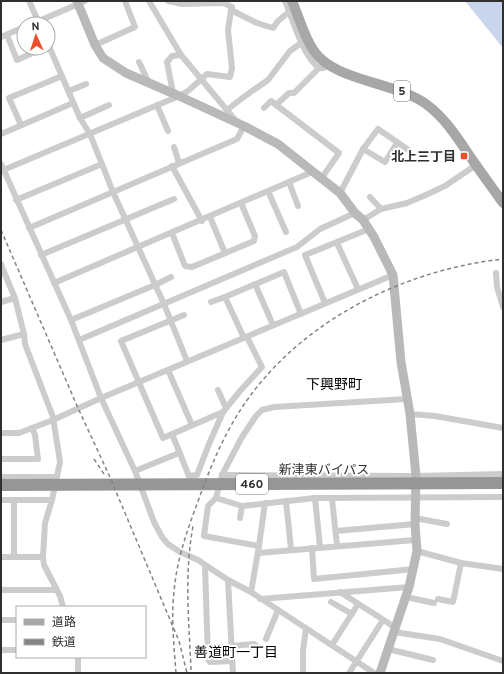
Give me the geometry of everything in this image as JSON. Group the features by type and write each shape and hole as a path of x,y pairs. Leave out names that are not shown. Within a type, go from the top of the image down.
{"highway":[{"name":"新津東バイパス","path":"1,485 503,482"},
{"name":"新津東バイパス","path":"1,491 503,490"}],"main road":[{"name":"5","path":"292,1 307,37 324,67 344,72 400,91 425,103 444,120 503,202"}],"street":[{"path":"29,1 34,16"},
{"path":"95,45 135,27 124,1"},
{"path":"149,1 181,55 227,110 242,125"},
{"path":"168,1 182,4 224,2 232,7 228,30 232,68 230,77 207,74 188,90 176,94 157,105 90,134 2,168 71,320 101,398 135,471 154,522 162,537 168,544 180,552 250,592 374,673"},
{"path":"276,105 289,94 294,93 324,67 311,60 301,43 285,1"},
{"path":"51,16 81,2 95,45 103,58 126,73 176,94 242,125 278,144 340,193 355,213 363,220 374,237 393,275 401,362 410,414 416,476 415,540 417,551 414,569 410,587 380,673"},
{"path":"231,10 257,23 273,28 278,21 290,11"},
{"path":"16,31 4,36 17,60 26,56"},
{"path":"227,110 268,80 290,51 301,43"},
{"path":"176,94 168,62 172,56 181,55"},
{"path":"52,56 80,118 90,134 113,192 164,304 187,361"},
{"path":"139,62 149,83"},
{"path":"21,125 9,98 62,76"},
{"path":"69,91 86,84"},
{"path":"264,108 272,102 339,153 322,179"},
{"path":"1,134 73,103"},
{"path":"80,118 109,105"},
{"path":"157,105 168,131"},
{"path":"29,228 180,162 237,139 242,125"},
{"path":"340,193 362,149 378,129 410,151"},
{"path":"362,149 385,162 397,142"},
{"path":"174,147 180,162"},
{"path":"16,200 102,164"},
{"path":"363,220 381,209 407,202 445,186 476,165"},
{"path":"172,166 202,221"},
{"path":"54,283 202,221 312,172"},
{"path":"288,182 298,206"},
{"path":"268,191 286,232"},
{"path":"370,198 381,209"},
{"path":"41,255 174,199"},
{"path":"172,233 185,266 192,267 254,241 255,236 241,203"},
{"path":"79,340 297,247 320,229 355,213"},
{"path":"210,217 225,253"},
{"path":"325,303 305,255 369,229"},
{"path":"337,243 358,290"},
{"path":"1,264 15,298 25,344 53,420 60,462 52,500 45,523 43,557 44,565 63,603 63,606"},
{"path":"211,302 284,272 301,314"},
{"path":"496,273 497,287 503,307"},
{"path":"1,433 19,433 53,420 187,361 393,275"},
{"path":"71,320 155,285 171,276"},
{"path":"255,284 273,325"},
{"path":"172,434 189,476 198,475 209,444 224,410 262,367 224,297"},
{"path":"1,302 15,298"},
{"path":"184,314 121,341 163,438 224,410"},
{"path":"1,340 24,334"},
{"path":"168,370 192,425"},
{"path":"218,390 224,410"},
{"path":"259,546 204,536 208,506 216,498 222,475 242,436 262,410 274,407 407,400"},
{"path":"410,414 435,416 503,428"},
{"path":"1,459 38,459 35,435 32,428"},
{"path":"135,471 179,453"},
{"path":"222,475 416,476 503,474"},
{"path":"1,477 57,477"},
{"path":"216,498 242,506 315,498 503,497"},
{"path":"315,498 320,547"},
{"path":"332,499 337,546"},
{"path":"1,500 52,500"},
{"path":"14,500 14,557"},
{"path":"286,501 291,549"},
{"path":"250,592 258,553 265,503"},
{"path":"240,518 242,506"},
{"path":"336,531 415,521 447,524"},
{"path":"258,553 291,549 415,540"},
{"path":"312,548 314,579 414,569"},
{"path":"417,551 461,563 503,569"},
{"path":"1,557 43,557"},
{"path":"406,597 453,602 461,563"},
{"path":"205,565 208,659 210,662 232,661"},
{"path":"228,580 232,673"},
{"path":"260,599 410,587"},
{"path":"1,590 56,590"},
{"path":"340,592 383,620 395,630 440,639 503,661"},
{"path":"331,602 352,614"},
{"path":"332,645 358,604"},
{"path":"266,639 278,610"},
{"path":"1,620 16,620"},
{"path":"349,673 383,620"},
{"path":"304,673 303,652 306,628"},
{"path":"231,646 254,644 257,646"},
{"path":"388,649 433,660"},
{"path":"1,650 16,650"},
{"path":"78,658 78,673"}],"water":[{"path":"465,1 503,1 503,48"}],"railway":[{"path":"1,230 78,408 109,475 179,641 187,673"},
{"path":"176,673 173,632 173,602 178,566 184,541 214,459 236,416 266,376 294,349 324,325 357,305 392,288 428,275 465,265 503,259"},
{"path":"94,459 104,474"},
{"path":"191,670 188,580 190,544 193,526"}],"place":[{"name":"北上三丁目","path":"464,156"}],"district":[{"name":"下興野町","path":"334,384"},
{"name":"善道町一丁目","path":"236,652"}]}
